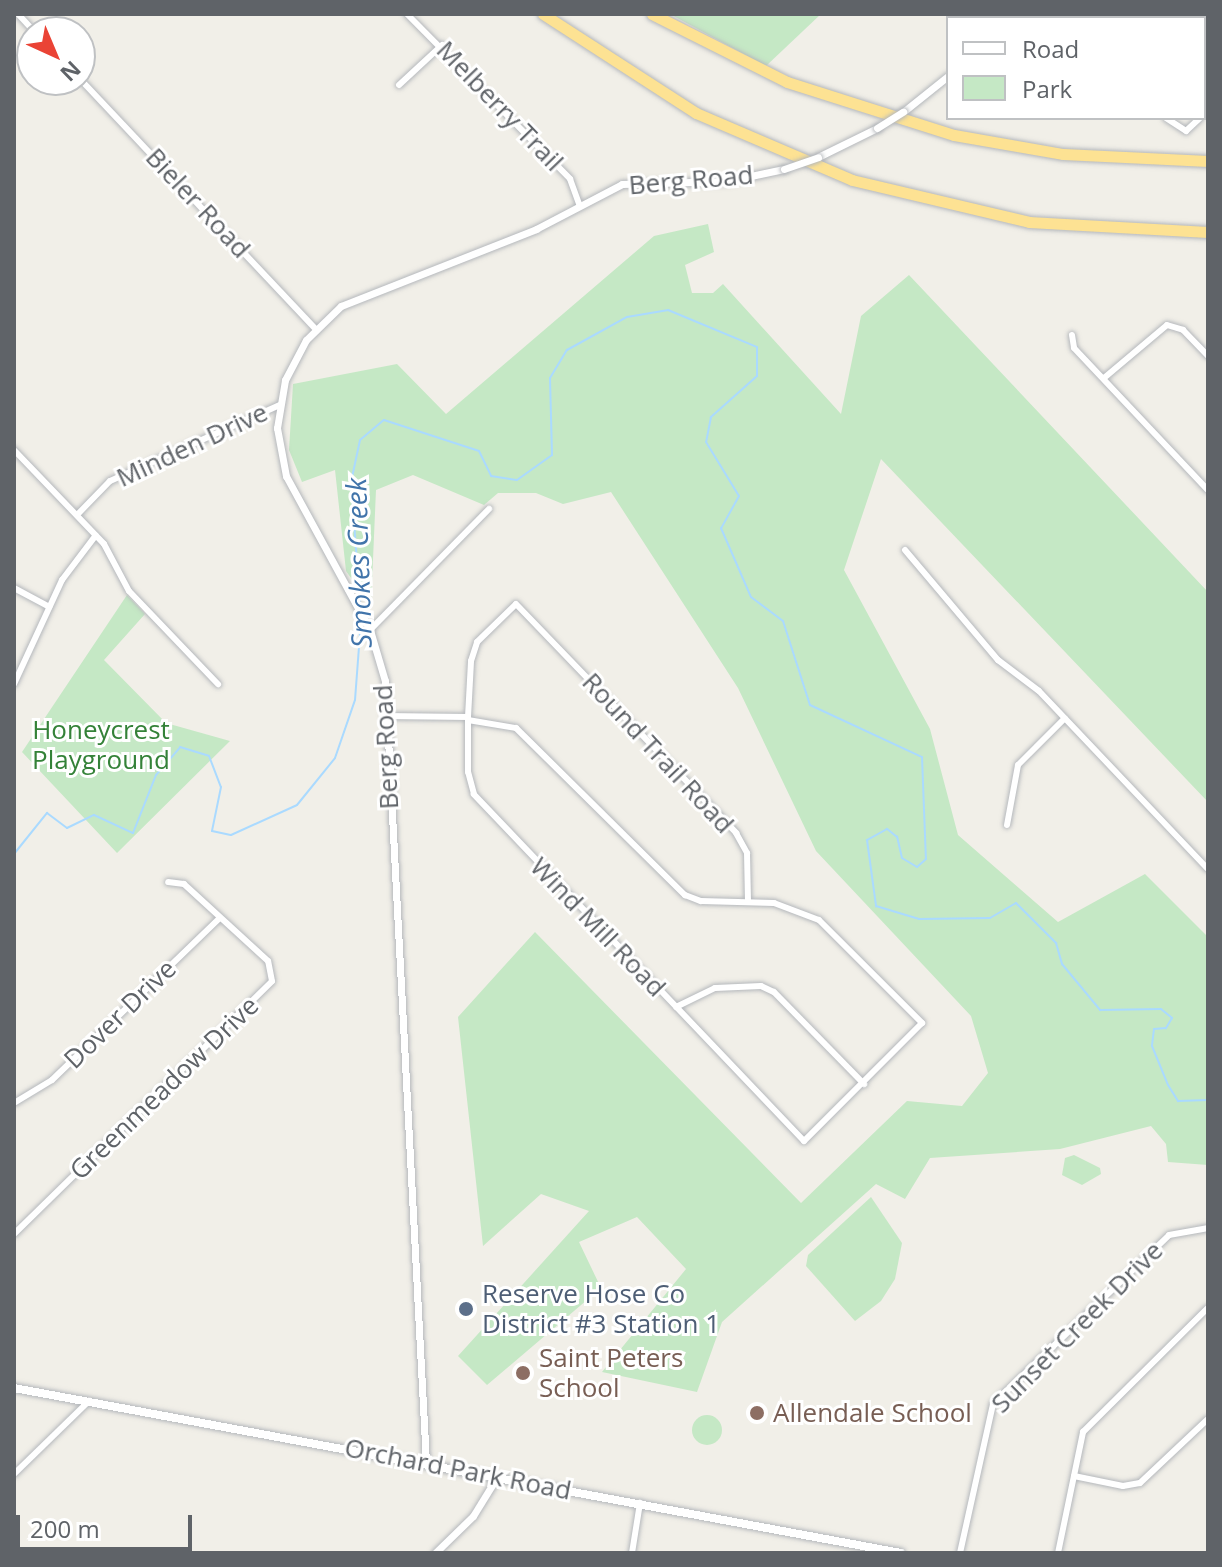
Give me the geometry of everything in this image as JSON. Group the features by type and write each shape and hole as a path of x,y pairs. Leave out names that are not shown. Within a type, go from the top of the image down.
{"highway":[{"path":"543,14 696,113 852,180 1029,222 1208,232"},
{"path":"652,14 787,82 929,128 1063,154 1208,161"}],"main road":[{"name":"Orchard Park Road","path":"14,1388 901,1553"}],"street":[{"name":"Melberry Trail","path":"407,14 442,45 570,179 580,206"},
{"path":"399,85 442,45"},
{"name":"Berg Road","path":"426,1463 385,681 370,630 291,489 277,441 280,405 291,366 315,328 341,306 580,206 622,184 727,181 784,169 818,157 903,112 946,78"},
{"name":"Bieler Road","path":"96,96 315,328"},
{"path":"1168,120 1181,131 1198,120"},
{"path":"1104,378 1167,325 1183,330 1208,356"},
{"path":"1072,335 1074,348 1208,490"},
{"name":"Minden Drive","path":"77,515 110,481 280,405"},
{"path":"14,450 96,535 123,584 218,684"},
{"path":"370,630 489,509"},
{"path":"14,684 49,607 96,535"},
{"path":"905,550 998,660 1065,718 1208,869"},
{"path":"14,588 49,607"},
{"name":"Wind Mill Road","path":"565,655 516,604 477,642 468,719 469,783 488,814 804,1141 864,1084"},
{"name":"Round Trail Road","path":"565,655 736,833 747,853 748,902"},
{"path":"385,716 468,719 516,728 685,895 804,910 819,920 922,1023 913,1037 864,1084 774,992 761,986 715,988 676,1007"},
{"path":"1007,825 1018,765 1065,718"},
{"name":"Greenmeadow Drive","path":"14,1234 269,986 271,965 184,884 168,882"},
{"name":"Dover Drive","path":"14,1103 52,1080 220,918"},
{"name":"Sunset Creek Drive","path":"960,1553 993,1404 1169,1235 1208,1228"},
{"path":"1058,1553 1083,1432 1096,1414 1208,1308"},
{"path":"14,1474 89,1401"},
{"path":"1074,1476 1140,1483 1208,1419"},
{"path":"435,1553 473,1516 497,1477"},
{"path":"632,1553 640,1503"}],"green space":[{"path":"670,14 821,14 766,66"},
{"path":"708,224 714,252 685,265 692,293 713,293 723,284 841,414 861,316 909,275 1208,592 1208,802 881,459 844,570 930,729 958,835 1058,922 1145,874 1208,937 1208,1165 1168,1162 1166,1144 1151,1126 1060,1149 930,1158 905,1199 876,1184 722,1322 697,1392 602,1372 686,1269 637,1217 579,1242 601,1288 487,1385 458,1356 589,1211 541,1194 483,1246 458,1017 535,932 801,1203 907,1101 962,1106 988,1073 971,1016 816,851 738,688 611,492 563,504 536,493 498,493 484,505 413,475 376,490 371,606 346,571 335,470 302,482 289,450 293,384 397,364 446,414 654,236"},
{"name":"Honeycrest Playground","path":"127,595 145,614 104,660 166,723 230,741 117,853 22,752"},
{"path":"1074,1155 1100,1168 1101,1174 1082,1185 1062,1175 1065,1158"},
{"path":"871,1197 902,1243 895,1279 881,1301 855,1321 806,1266 808,1255"},
{"path":"707,1415 718,1419 722,1430 718,1441 707,1445 696,1441 692,1430 696,1419"}],"waterway":[{"name":"Smokes Creek","path":"360,602 351,482 360,440 384,420 479,451 491,476 517,480 552,455 550,378 567,350 627,317 668,310 757,347 757,376 711,417 706,442 739,496 721,528 751,597 783,621 810,705 922,757 926,859 917,867 902,858 897,837 887,829 867,840 876,906 919,919 990,918 1016,903 1056,943 1062,964 1100,1010 1161,1009 1172,1018 1166,1028 1154,1029 1152,1046 1168,1085 1178,1101 1208,1100"},
{"name":"Smokes Creek","path":"14,854 47,813 67,828 94,815 133,833 156,775 180,747 209,756 221,787 212,831 231,835 297,805 335,758 355,700 361,621"}],"place":[{"name":"Reserve Hose Co District #3 Station 1","path":"466,1309"},
{"name":"Saint Peters School","path":"523,1373"},
{"name":"Allendale School","path":"757,1413"}]}
